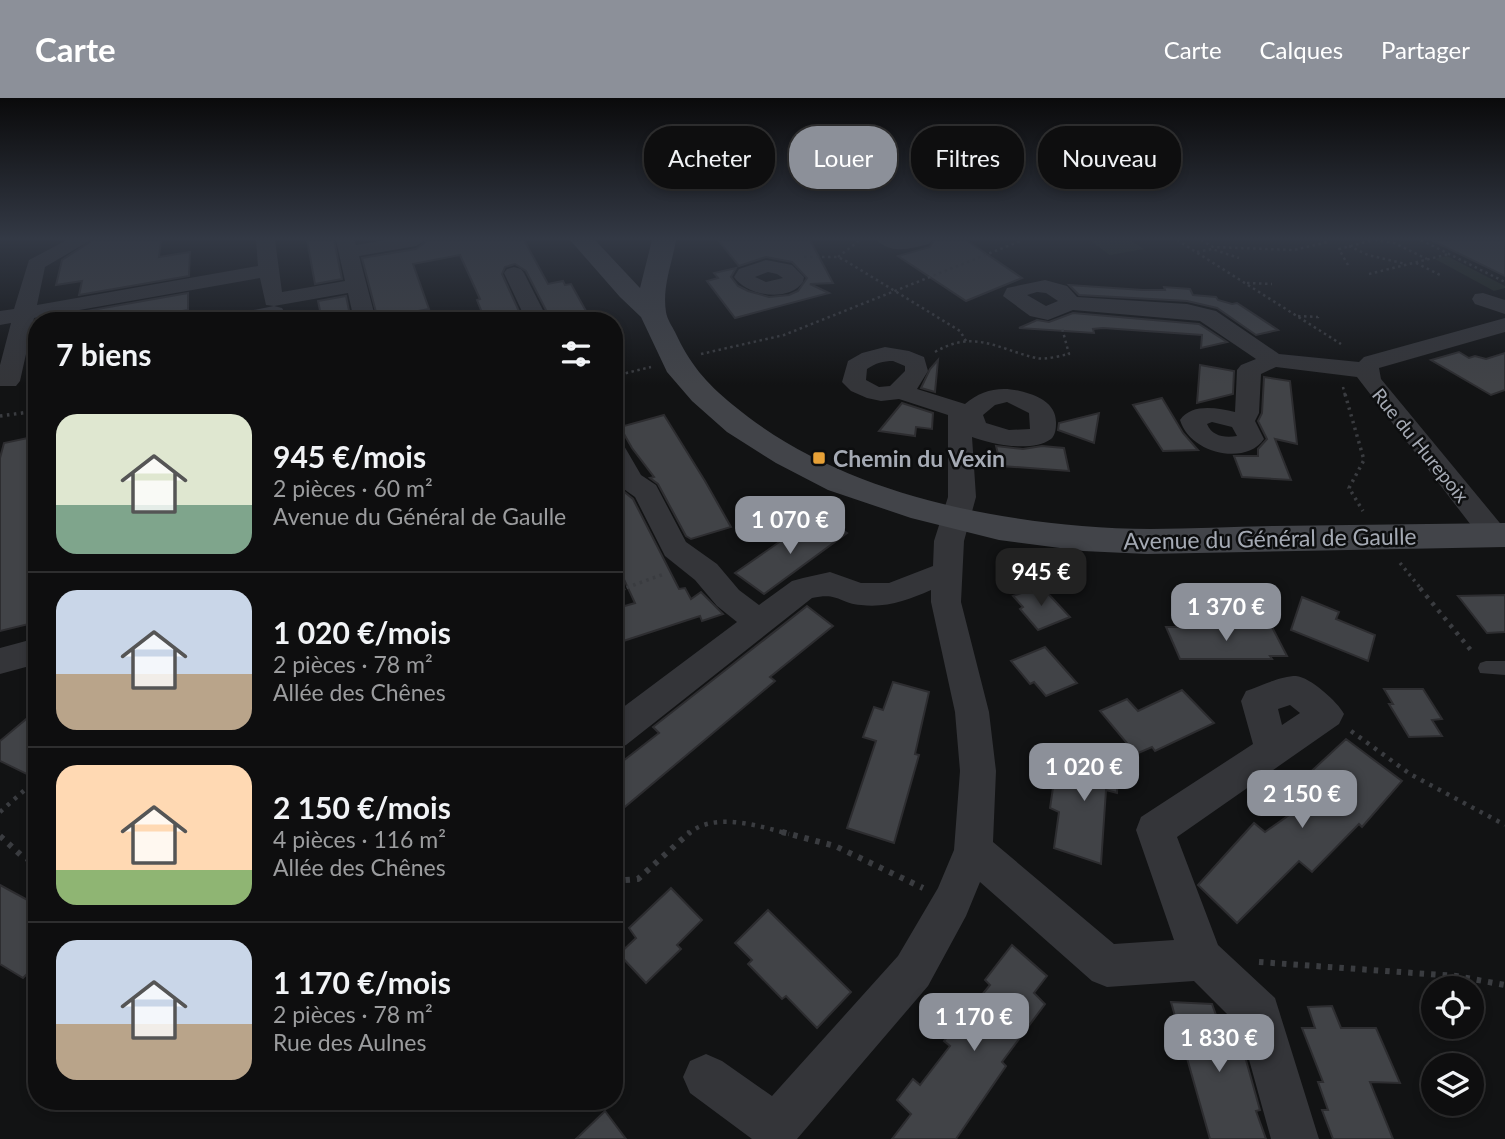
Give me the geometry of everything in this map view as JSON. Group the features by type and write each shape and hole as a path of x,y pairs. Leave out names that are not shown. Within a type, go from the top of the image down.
{"street":[{"path":"8,381 30,289"},
{"path":"30,312 163,289"},
{"path":"271,289 274,311 345,289"},
{"path":"357,289 363,312"},
{"path":"522,289 533,312"},
{"name":"Avenue du Général de Gaulle","path":"629,289 653,314 677,366 703,395 738,425 788,456 840,482 956,519 1083,540 1500,535"},
{"name":"Avenue du Général de Gaulle","path":"653,289 653,314"},
{"path":"1063,307 1187,311 1208,316 1273,360"},
{"path":"0,317 28,312"},
{"name":"Rue du Hurepoix","path":"1500,313 1369,367 1368,380 1500,535"},
{"path":"888,353 898,354 916,362 916,376 899,391 875,394 863,389 854,382 856,366 888,353"},
{"path":"1242,421 1247,413 1249,370 1273,360 1369,367"},
{"path":"706,1077 776,1127 913,971 952,902 973,850 978,771 972,712 946,602 945,573 949,541 962,497 959,435 965,413 899,391"},
{"path":"623,466 631,481 646,491 675,549 706,572 728,598 760,623"},
{"path":"623,727 803,589 830,583 859,594 891,594 945,573"},
{"path":"0,661 28,653"},
{"path":"1272,750 1258,701 1295,690 1326,713 1272,750 1155,830 1202,959 1259,1014 1295,1139"},
{"path":"973,850 1107,966 1202,959"}],"lane":[{"path":"1486,668 1505,668"}],"path":[{"path":"701,354 784,335 900,289"},
{"path":"1255,289 1369,367"},
{"path":"897,290 960,331 966,341"},
{"path":"916,362 950,343 966,341 987,341 1039,359 1069,354 1063,307"},
{"path":"1297,316 1318,317 1319,314"},
{"path":"623,374 652,366"},
{"path":"1333,366 1341,382 1364,460 1349,488 1366,515"},
{"path":"0,416 28,412"},
{"path":"1394,555 1486,668"},
{"path":"623,589 695,563"},
{"path":"1326,713 1410,774 1505,825"},
{"path":"0,812 28,787"},
{"path":"623,880 638,879 698,825 744,822 835,846 952,902"},
{"path":"0,836 28,859"},
{"path":"1255,962 1456,976 1505,985"}],"building":[{"path":"80,289 116,289 79,295"},
{"path":"370,289 422,289 429,309 418,312 376,312"},
{"path":"475,289 509,289 519,312 482,312 477,300 480,299"},
{"path":"535,289 574,289 587,312 547,312"},
{"path":"713,289 743,289 769,297 800,289 820,289 829,293 735,318"},
{"path":"947,289 996,289 966,301"},
{"path":"1073,289 1190,289 1193,295 1216,297 1232,304 1237,303 1278,330 1256,335 1217,308 1187,301 1079,295"},
{"path":"188,293 188,310 177,312 81,312"},
{"path":"346,296 349,312 320,312 318,301"},
{"path":"1073,313 1199,324 1227,342 1201,348 1202,335 1103,328 1093,329 1094,333 1019,328 1037,320 1049,322"},
{"path":"1459,352 1469,358 1475,356 1486,359 1505,353 1505,390 1491,395 1431,360"},
{"path":"938,360 935,392 921,388 930,369"},
{"path":"1200,365 1234,371 1233,394 1197,403"},
{"path":"1264,377 1290,381 1297,444 1275,439 1291,480 1242,477 1234,456 1258,456 1258,449 1267,439 1258,421 1262,413"},
{"path":"1162,398 1183,433 1198,450 1163,451 1133,405"},
{"path":"902,403 933,413 932,429 916,427 915,436 879,431"},
{"path":"1099,413 1094,443 1058,430 1059,423"},
{"path":"664,415 731,527 691,539 686,536 658,484 650,478 654,477 632,448 623,432 623,426"},
{"path":"28,438 28,624 0,631 0,458 4,443"},
{"path":"996,446 1023,449 1042,446 1064,448 1069,471 1001,466"},
{"path":"623,491 633,499 679,589 685,588 691,599 701,592 723,614 702,621 700,616 623,641 623,606 635,603 623,577"},
{"path":"822,517 847,533 764,594 735,573 785,538 789,541"},
{"path":"1041,586 1070,617 1038,630 1013,596"},
{"path":"1505,595 1505,632 1487,633 1458,596"},
{"path":"1302,597 1339,612 1336,619 1375,635 1368,661 1291,630"},
{"path":"807,606 833,626 770,677 775,681 623,808 623,761 659,733 653,727"},
{"path":"1166,627 1272,627 1287,656 1270,656 1272,659 1180,659"},
{"path":"1045,647 1077,683 1046,696 1034,682 1030,684 1011,661"},
{"path":"893,682 929,692 915,754 919,755 894,843 847,828 876,741 863,737 874,707 883,710"},
{"path":"1384,689 1423,689 1442,719 1432,720 1442,736 1409,737 1389,704 1393,704"},
{"path":"1182,690 1214,723 1155,751 1152,747 1136,754 1100,711 1127,699 1138,711"},
{"path":"28,718 28,775 0,761 0,741"},
{"path":"1346,739 1402,781 1362,827 1359,824 1312,872 1299,861 1237,923 1198,885 1254,823 1265,832 1306,803 1301,800 1315,790 1302,780"},
{"path":"1073,745 1119,760 1117,793 1106,790 1101,864 1054,848 1059,812 1050,808 1055,774 1068,778"},
{"path":"0,885 28,900 28,973 23,978 0,964"},
{"path":"671,888 702,920 677,945 681,949 646,983 623,958 623,950 636,938 629,928"},
{"path":"768,910 851,992 817,1028 786,996 782,999 748,964 752,960 735,943"},
{"path":"1012,945 1047,976 1034,993 1045,1004 1002,1062 1006,1066 956,1139 892,1139 911,1114 897,1100 913,1079 920,1085 950,1046 944,1041 990,985 985,980"},
{"path":"1171,1002 1212,1004 1220,1026 1228,1026 1238,1053 1244,1053 1260,1110 1256,1111 1266,1139 1210,1139"},
{"path":"1332,1006 1341,1028 1376,1028 1400,1083 1370,1082 1393,1139 1333,1139 1322,1110 1328,1110 1318,1082 1323,1082 1302,1028 1315,1028 1308,1007"},
{"path":"605,1111 626,1139 576,1139"}],"place":[{"name":"Chemin du Vexin","path":"819,458"}]}
